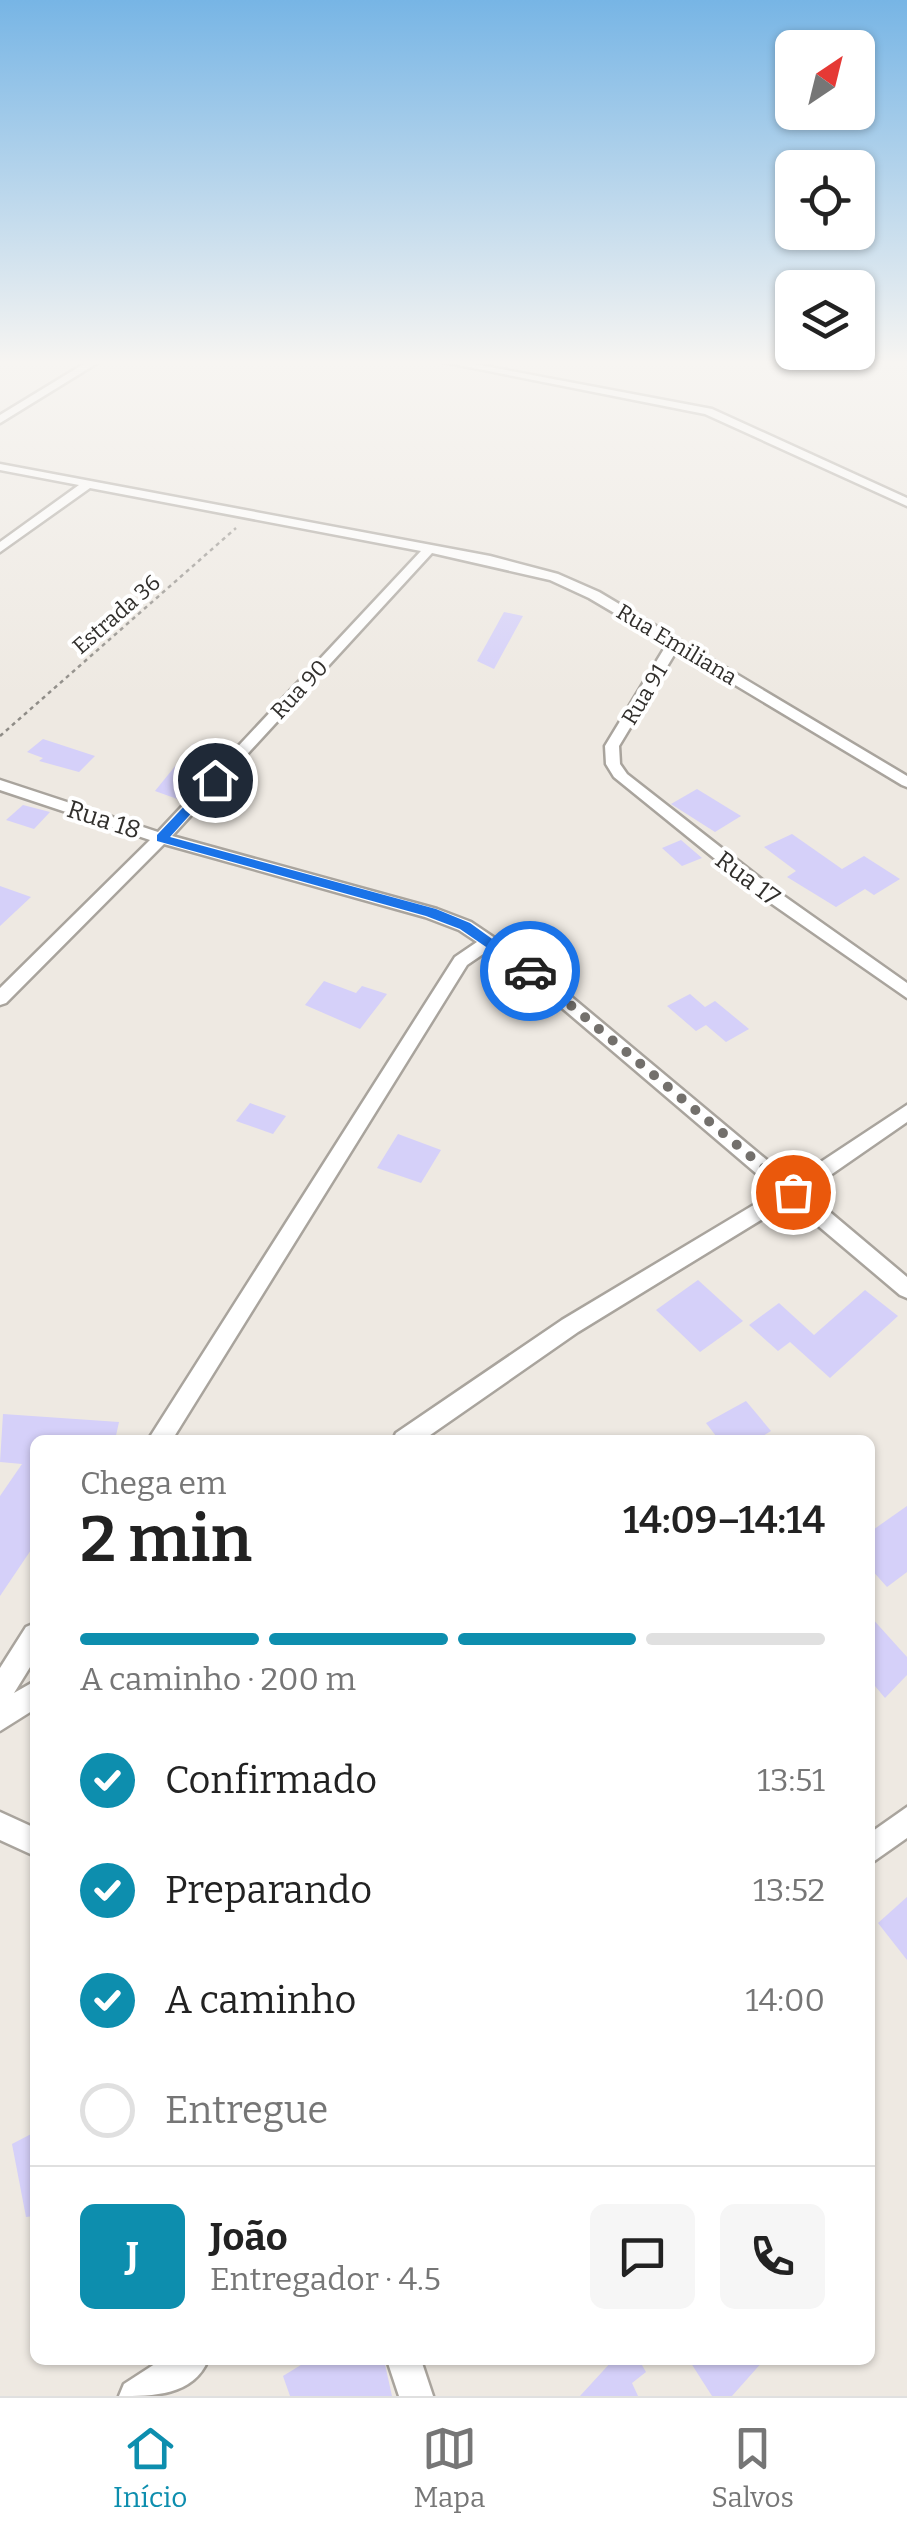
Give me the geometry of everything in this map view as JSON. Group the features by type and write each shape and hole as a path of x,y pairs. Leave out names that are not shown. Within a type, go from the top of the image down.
{"street":[{"name":"Rua Emiliana","path":"35,474 554,576 675,642 907,782"},
{"path":"846,474 907,502"},
{"path":"0,548 88,484"},
{"name":"Rua 90","path":"0,999 162,838 429,549"},
{"name":"Rua 91","path":"612,746 675,642"},
{"name":"Rua 17","path":"612,746 612,764 638,792 768,894 907,992"},
{"name":"Rua 18","path":"0,786 162,838 431,912 490,941 907,1289"},
{"path":"162,1435 460,961 490,941"},
{"path":"411,1435 570,1326 793,1192 907,1112"},
{"path":"0,1692 30,1644"},
{"path":"0,1718 30,1697"},
{"path":"875,1846 907,1822"},
{"path":"0,1826 30,1840"},
{"path":"136,2396 184,2365"},
{"path":"406,2365 416,2396"}],"path":[{"name":"Estrada 36","path":"0,736 251,515"}],"building":[{"path":"504,612 523,616 494,669 477,661"},
{"path":"43,739 95,756 79,772 39,761 43,758 27,752"},
{"path":"193,744 229,750 180,800 155,791"},
{"path":"697,789 741,816 715,832 671,804"},
{"path":"23,805 50,812 34,829 6,820"},
{"path":"792,834 842,869 864,856 900,879 874,895 865,889 836,907 787,877 796,871 764,847"},
{"path":"681,840 702,858 682,866 662,848"},
{"path":"0,886 31,897 0,926"},
{"path":"324,981 356,993 362,986 387,994 360,1029 305,1005"},
{"path":"690,994 705,1007 715,1001 749,1029 726,1042 706,1025 696,1031 667,1006"},
{"path":"250,1103 286,1116 273,1134 236,1121"},
{"path":"398,1134 441,1150 421,1183 377,1168"},
{"path":"698,1280 743,1321 700,1352 656,1310"},
{"path":"865,1290 898,1316 830,1378 790,1342 778,1351 749,1325 779,1303 814,1335"},
{"path":"746,1401 771,1431 764,1435 715,1435 706,1423"},
{"path":"3,1414 119,1422 116,1435 30,1435 30,1551 0,1596 0,1496 22,1464 0,1462"},
{"path":"907,1506 907,1572 887,1587 875,1574 875,1528"},
{"path":"875,1622 907,1657 907,1675 885,1698 875,1686"},
{"path":"907,1897 907,1960 878,1923"},
{"path":"30,2135 30,2217 26,2217 12,2144"},
{"path":"301,2365 385,2365 392,2396 290,2396 283,2376"},
{"path":"608,2365 642,2365 646,2372 632,2383 638,2396 580,2396"},
{"path":"692,2365 760,2365 732,2396 712,2396"}],"way so far":[{"path":"530,971 793,1192"}],"route":[{"path":"215,780 162,838 431,912 465,926 530,971"}]}
